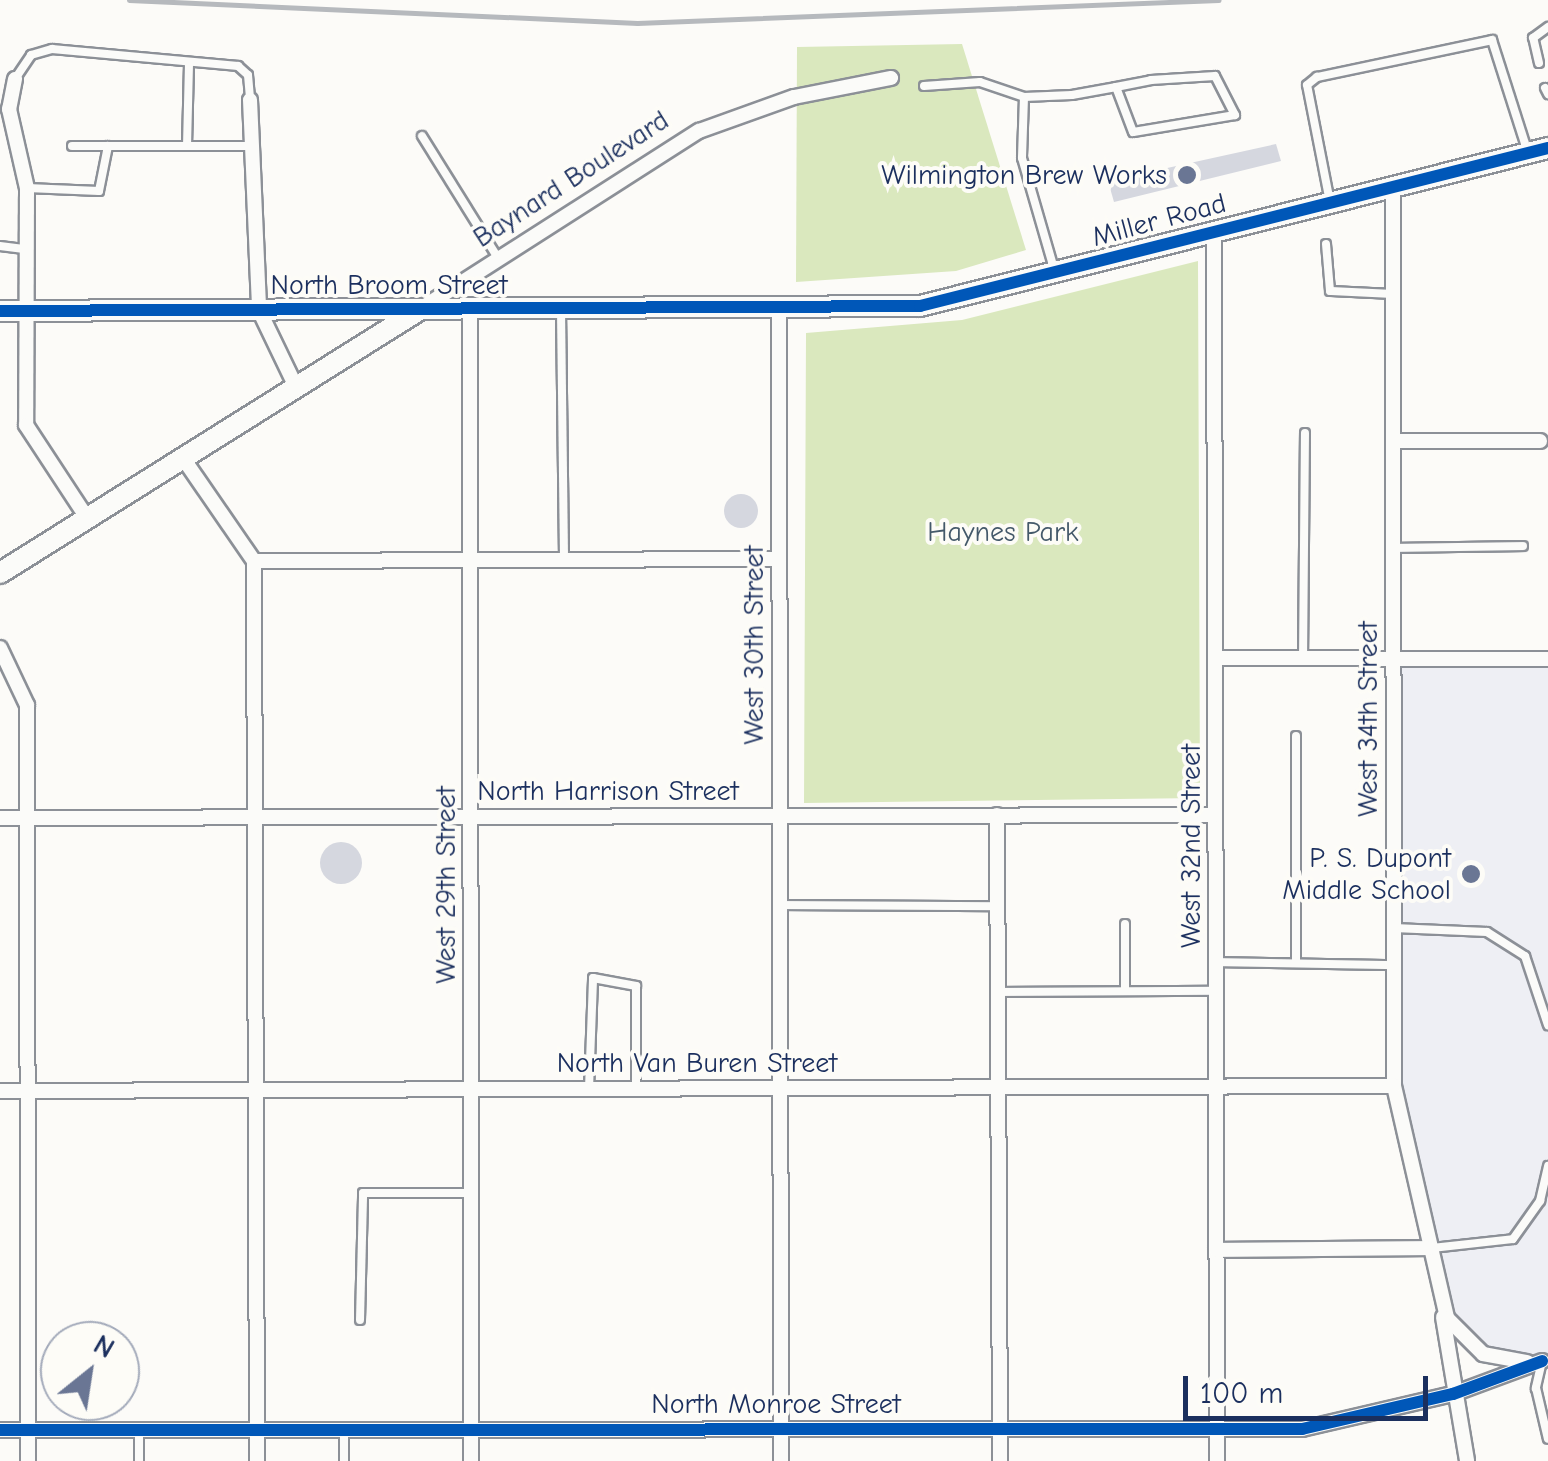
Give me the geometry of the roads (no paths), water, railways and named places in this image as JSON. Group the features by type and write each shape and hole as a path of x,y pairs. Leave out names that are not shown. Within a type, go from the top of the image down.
{"street":[{"name":"Baynard Boulevard","path":"0,573 698,132 794,98 891,78"},
{"path":"15,79 9,108 27,188 24,249 11,311 26,425 87,518"},
{"path":"250,100 259,310 296,387"},
{"name":"Miller Road","path":"779,310 920,306 1538,151"},
{"name":"West 34th Street","path":"1393,186 1394,1086 1442,1306 1452,1394 1468,1461"},
{"name":"West 32nd Street","path":"1214,231 1217,1461"},
{"name":"West 29th Street","path":"470,309 471,1461"},
{"name":"North Broom Street","path":"11,311 779,310"},
{"name":"West 30th Street","path":"779,310 780,1461"},
{"path":"1395,441 1544,439"},
{"path":"183,458 254,560 257,1461"},
{"path":"254,560 779,558"},
{"path":"0,648 27,705 28,1461"},
{"path":"1215,658 1392,662 1548,659"},
{"name":"North Harrison Street","path":"0,818 1215,814"},
{"path":"996,815 1000,1461"},
{"name":"North Van Buren Street","path":"0,1091 1394,1086"},
{"path":"1216,1250 1428,1248"},
{"name":"West 34th Street","path":"1442,1306 1469,1344 1502,1361 1545,1360"},
{"name":"North Monroe Street","path":"0,1430 1302,1429 1452,1394 1545,1360"}],"lane":[{"path":"1539,62 1533,38 1548,27"},
{"path":"1330,202 1306,85 1318,77 1492,40 1538,151"},
{"path":"15,79 31,56 52,49 241,68 250,100"},
{"path":"187,146 188,63"},
{"path":"924,86 980,82 1024,97 1116,86 1215,76 1235,115 1133,132 1116,86"},
{"path":"1024,97 1022,158 1055,273"},
{"path":"422,136 498,258"},
{"path":"72,146 252,146"},
{"path":"27,188 102,190 108,146"},
{"path":"1326,244 1330,290 1394,294"},
{"path":"0,246 24,249"},
{"path":"561,310 564,560"},
{"path":"1302,660 1305,433"},
{"path":"1394,548 1523,546"},
{"path":"1296,736 1296,963"},
{"path":"780,905 997,906"},
{"path":"1125,924 1125,990"},
{"path":"1394,928 1487,932 1526,956 1548,1025"},
{"path":"1216,962 1394,965"},
{"path":"590,1088 594,978 636,986 636,1088"},
{"path":"997,992 1216,991"},
{"path":"1428,1248 1512,1239 1540,1201 1548,1166"},
{"path":"360,1320 363,1193 471,1192"},
{"path":"1545,1360 1536,1388 1548,1439"},
{"path":"138,1430 139,1461"},
{"path":"344,1430 344,1461"}],"railway":[{"path":"129,0 637,23 1219,0"}],"place":[{"name":"Wilmington Brew Works","path":"1187,175"},
{"name":"P. S. Dupont Middle School","path":"1471,874"}],"park label":[{"name":"Haynes Park","path":"1003,532"}]}
